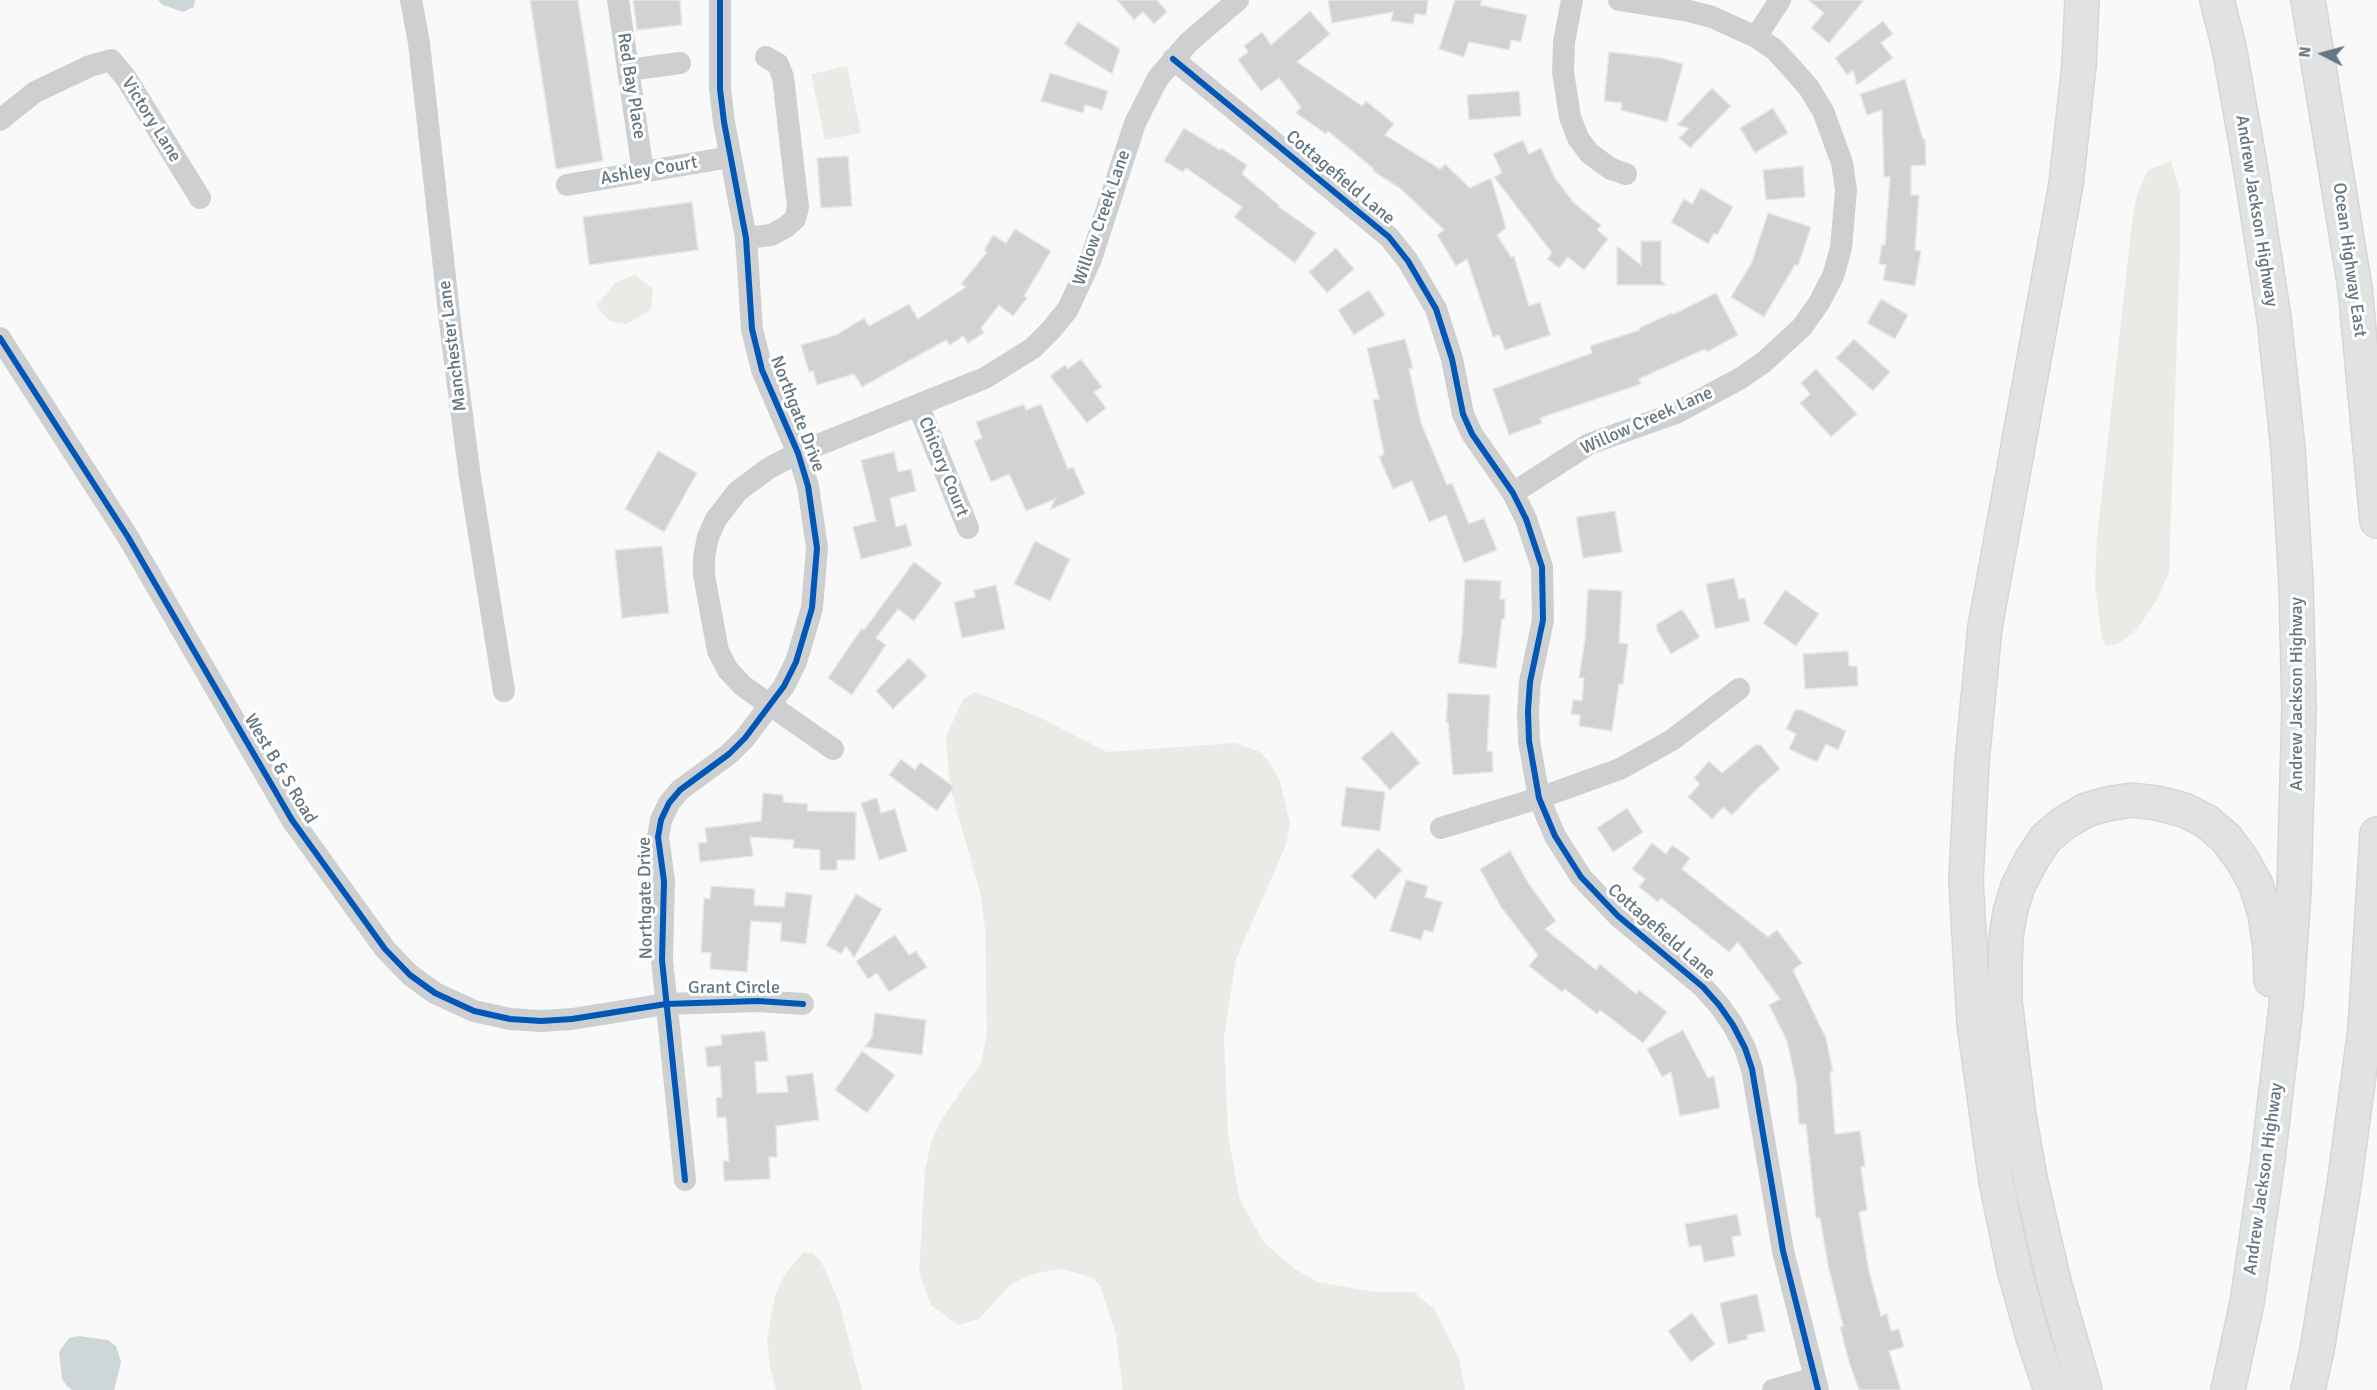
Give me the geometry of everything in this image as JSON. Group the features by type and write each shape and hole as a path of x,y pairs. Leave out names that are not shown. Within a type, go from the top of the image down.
{"highway":[{"path":"2051,1390 2014,1269 1996,1181 1974,1023 1967,856 1972,762 1986,627 2066,184 2079,65 2082,0"},
{"name":"Andrew Jackson Highway","path":"2217,0 2229,47 2274,318 2288,449 2296,583 2299,709 2294,891 2286,1006 2268,1159 2247,1303 2228,1390"},
{"name":"Ocean Highway East","path":"2308,0 2355,288 2377,521"},
{"path":"2085,1390 2055,1286 2030,1178 2019,1116 2005,1001 2006,937 2010,912 2018,886 2046,838 2064,823 2086,810 2132,800 2184,810 2206,821 2226,838 2243,861 2256,885 2265,914 2270,948 2272,1020 2268,1159"},
{"path":"2308,1390 2317,1350 2342,1197 2365,1030 2377,834"}],"street":[{"name":"Manchester Lane","path":"411,0 419,43 451,331 470,477 504,691"},
{"name":"Red Bay Place","path":"618,0 644,172"},
{"name":"Northgate Drive","path":"685,1180 662,960 664,881 658,837 660,820 669,803 680,790 729,754 784,686 796,662 812,608 817,548 808,486 798,453 762,370 752,329 746,238 730,158 720,90 720,0"},
{"name":"Willow Creek Lane","path":"833,750 770,706 728,670 718,651 704,575 704,557 708,537 727,503 751,479 798,453 985,378 1033,348 1068,309 1091,260 1135,123 1158,78 1189,42 1238,0"},
{"path":"1572,0 1564,42 1563,72 1570,117 1578,138 1589,153 1605,166 1626,174"},
{"name":"Willow Creek Lane","path":"1512,494 1589,444 1676,413 1741,378 1764,362 1802,327 1833,276 1841,248 1846,190 1842,163 1823,111 1809,88 1774,49 1756,37 1712,17 1619,0"},
{"path":"1756,37 1780,0"},
{"path":"746,238 771,235 786,227 795,219 798,207 783,77 778,64 766,57"},
{"name":"Cottagefield Lane","path":"1173,59 1389,237 1408,261 1436,309 1452,359 1463,414 1472,434 1526,519 1542,567 1543,620 1530,682 1528,711 1529,741 1539,798 1555,836 1581,876 1618,916 1703,987 1726,1015 1745,1048 1752,1069 1783,1251 1816,1384"},
{"name":"Victory Lane","path":"0,120 35,92 90,66 111,60 126,78 200,198"},
{"path":"628,70 680,63"},
{"name":"Ashley Court","path":"567,185 730,158"},
{"name":"West B & S Road","path":"0,338 128,537 292,820 385,949 410,975 435,993 474,1011 510,1019 541,1021 572,1019 666,1004"},
{"name":"Chicory Court","path":"918,405 968,528"},
{"path":"1441,828 1593,780 1646,756 1703,718 1739,689"},
{"name":"Grant Circle","path":"666,1004 758,1001 803,1004"},
{"path":"1773,1390 1816,1384"}],"shaded area":[{"path":"158,0 195,0 194,7 183,12 163,5"},
{"path":"847,66 861,133 825,140 811,74"},
{"path":"2171,161 2180,191 2180,251 2169,572 2157,600 2137,629 2118,644 2106,646 2102,639 2095,585 2097,537 2132,222 2137,195 2148,170"},
{"path":"635,275 653,288 651,310 627,324 610,321 596,306 616,282"},
{"path":"975,692 1035,715 1107,752 1235,743 1258,751 1269,761 1279,779 1290,823 1286,845 1236,959 1224,1037 1228,1135 1240,1200 1265,1244 1295,1269 1317,1282 1375,1292 1414,1292 1435,1310 1459,1359 1465,1390 1123,1390 1116,1335 1100,1285 1091,1277 1062,1269 1036,1273 1011,1284 979,1319 958,1325 931,1305 919,1273 925,1170 931,1143 941,1120 981,1063 987,1032 985,927 980,892 950,787 946,737 963,699"},
{"path":"804,1252 813,1253 822,1263 839,1302 862,1390 776,1390 770,1367 767,1339 775,1296 785,1274"},
{"path":"79,1336 108,1340 116,1346 121,1362 114,1390 72,1390 62,1379 59,1352 69,1338"}],"building":[{"path":"530,0 578,0 603,161 556,169"},
{"path":"633,0 680,0 682,25 637,30"},
{"path":"1117,0 1157,0 1167,12 1154,24 1143,12 1134,20"},
{"path":"1328,0 1428,0 1426,15 1415,14 1413,24 1391,21 1393,12 1332,23"},
{"path":"1455,0 1482,0 1480,5 1527,15 1521,42 1511,40 1509,50 1469,42 1464,57 1439,49"},
{"path":"1808,0 1864,0 1829,43 1811,28 1824,13"},
{"path":"1310,11 1330,34 1297,62 1362,106 1366,101 1394,124 1385,135 1440,169 1445,164 1470,188 1491,178 1506,228 1497,235 1511,257 1514,256 1529,306 1540,302 1550,335 1505,350 1499,335 1493,337 1467,259 1456,266 1437,235 1444,230 1401,189 1373,171 1374,169 1328,131 1326,134 1296,113 1301,107 1279,78 1261,91 1238,60 1248,52 1244,46 1262,32 1271,45"},
{"path":"1883,21 1893,34 1881,43 1893,58 1857,85 1853,70 1847,75 1835,58"},
{"path":"1078,22 1120,49 1112,74 1064,44"},
{"path":"1609,52 1661,58 1683,64 1667,122 1621,110 1622,103 1604,101"},
{"path":"1050,73 1108,91 1102,110 1085,105 1083,113 1041,101"},
{"path":"1905,79 1923,139 1925,139 1926,165 1911,166 1911,195 1919,195 1915,250 1921,251 1915,286 1883,280 1886,265 1879,264 1882,244 1885,245 1890,177 1884,177 1882,110 1867,115 1860,94"},
{"path":"1712,88 1731,106 1690,148 1679,138 1689,128 1677,125"},
{"path":"1519,91 1521,116 1469,120 1467,95"},
{"path":"1773,108 1788,133 1755,153 1740,128"},
{"path":"1184,128 1247,165 1242,174 1279,207 1316,233 1295,263 1234,217 1242,207 1186,168 1183,172 1164,161"},
{"path":"1523,140 1529,154 1541,148 1555,178 1574,203 1601,225 1597,230 1608,239 1584,270 1568,257 1559,268 1547,259 1552,253 1494,177 1502,173 1493,154"},
{"path":"848,156 852,206 821,208 817,158"},
{"path":"1803,166 1805,197 1766,200 1763,170"},
{"path":"1701,188 1733,207 1717,235 1714,233 1708,244 1671,222 1684,199 1692,204"},
{"path":"692,202 698,250 589,265 583,217"},
{"path":"1768,213 1811,227 1798,266 1795,265 1764,317 1731,297 1752,262"},
{"path":"1015,229 1051,251 1024,296 1027,298 1013,316 999,305 981,328 984,333 968,343 963,336 950,345 946,340 862,387 854,374 817,385 813,371 809,372 801,345 836,335 864,318 869,326 909,304 918,319 966,287 961,284 987,252 984,250 993,235 1006,243"},
{"path":"1641,241 1661,241 1661,281 1667,285 1617,285 1617,246 1641,265"},
{"path":"1336,248 1354,269 1327,293 1309,272"},
{"path":"1369,290 1385,315 1354,335 1338,310"},
{"path":"1716,293 1738,335 1707,352 1705,349 1639,379 1641,384 1540,418 1542,423 1509,435 1493,389 1592,353 1590,346 1640,330 1639,328 1672,313 1672,315"},
{"path":"1881,299 1908,315 1895,339 1867,323"},
{"path":"1405,339 1413,368 1409,369 1421,423 1447,485 1452,483 1469,524 1484,518 1497,550 1464,563 1446,515 1429,522 1412,481 1393,489 1379,457 1384,454 1373,400 1379,399 1367,348"},
{"path":"1854,339 1890,372 1873,391 1836,358"},
{"path":"1081,359 1102,387 1094,392 1106,408 1087,423 1050,376 1065,365 1068,369"},
{"path":"1816,369 1857,414 1831,437 1800,403 1810,394 1801,383"},
{"path":"1024,404 1026,410 1041,404 1068,469 1073,467 1085,494 1050,510 1055,499 1026,511 1009,474 991,482 974,441 982,438 976,422"},
{"path":"658,451 697,473 664,532 625,509"},
{"path":"894,452 898,472 911,469 916,491 890,498 896,527 906,524 912,546 861,559 853,527 876,521 861,460"},
{"path":"1615,511 1622,552 1583,558 1576,517"},
{"path":"1035,541 1070,559 1050,601 1014,584"},
{"path":"662,546 669,613 622,618 615,550"},
{"path":"914,562 942,583 914,621 898,609 876,638 886,645 852,695 828,678 862,628 864,630"},
{"path":"1734,578 1739,599 1745,598 1750,621 1715,629 1706,584"},
{"path":"1465,579 1501,581 1500,599 1505,599 1505,619 1502,619 1496,668 1458,663"},
{"path":"996,585 1005,629 962,638 954,602 975,597 974,590"},
{"path":"1588,589 1622,591 1619,643 1628,644 1623,684 1619,684 1612,731 1579,726 1580,715 1571,714 1573,700 1582,701 1584,678 1579,678 1585,639"},
{"path":"1785,590 1819,614 1796,646 1763,623"},
{"path":"1682,609 1700,637 1671,654 1657,630 1657,624"},
{"path":"1848,651 1849,666 1857,666 1858,686 1805,689 1803,654"},
{"path":"909,658 927,676 893,709 876,691"},
{"path":"1448,693 1490,695 1487,752 1492,751 1493,772 1453,775 1448,722 1446,722"},
{"path":"1795,710 1801,710 1846,731 1838,750 1826,744 1817,762 1789,749 1796,734 1786,729"},
{"path":"1392,731 1420,763 1390,790 1361,758"},
{"path":"1755,745 1761,745 1780,769 1732,815 1723,807 1712,819 1688,797 1700,784 1694,778 1709,761 1722,773"},
{"path":"901,759 915,770 920,762 954,787 937,811 889,775"},
{"path":"1346,787 1385,792 1380,831 1341,826"},
{"path":"763,793 783,795 783,802 808,804 807,811 856,812 855,860 837,860 837,870 820,870 820,850 793,848 794,840 750,837 753,856 700,862 698,843 707,842 705,828 761,821"},
{"path":"877,798 881,813 895,809 907,851 879,860 861,803"},
{"path":"1627,808 1643,832 1613,852 1597,828"},
{"path":"1652,843 1666,854 1672,845 1690,858 1682,869 1768,937 1777,930 1802,963 1793,970 1826,1038 1833,1072 1830,1072 1835,1134 1860,1131 1865,1166 1861,1167 1867,1210 1859,1212 1869,1271 1881,1316 1887,1314 1891,1331 1899,1329 1904,1347 1889,1351 1901,1390 1859,1390 1849,1362 1840,1327 1843,1326 1828,1265 1820,1218 1816,1218 1806,1124 1799,1124 1796,1082 1787,1041 1769,1005 1780,999 1738,942 1729,952 1661,898 1658,902 1639,887 1645,879 1632,869"},
{"path":"1378,848 1402,870 1375,899 1351,876"},
{"path":"1510,851 1529,884 1556,921 1545,929 1596,970 1600,964 1636,994 1639,990 1667,1012 1643,1043 1600,1010 1597,1014 1565,989 1562,992 1529,966 1538,955 1501,907 1480,869"},
{"path":"1406,880 1428,886 1425,897 1442,902 1433,932 1424,930 1421,940 1390,931"},
{"path":"711,886 755,889 754,905 784,907 786,892 812,895 806,944 780,941 782,923 751,921 747,972 710,969 711,953 701,952 704,898 710,899"},
{"path":"856,894 882,909 854,958 846,946 841,954 826,945"},
{"path":"895,935 909,955 916,951 927,967 889,992 877,973 868,979 856,961"},
{"path":"875,1013 926,1020 922,1055 865,1047 872,1037"},
{"path":"1683,1030 1708,1078 1714,1076 1720,1108 1680,1116 1671,1072 1662,1077 1647,1049"},
{"path":"765,1031 768,1061 755,1062 757,1093 788,1092 786,1076 813,1073 819,1120 776,1126 777,1157 769,1157 770,1179 724,1181 723,1161 729,1161 726,1117 717,1118 716,1098 722,1097 720,1066 707,1067 705,1047 722,1045 721,1035"},
{"path":"862,1051 895,1075 867,1113 835,1090"},
{"path":"1737,1214 1741,1235 1732,1237 1735,1256 1704,1262 1701,1245 1689,1247 1685,1224"},
{"path":"1757,1294 1765,1331 1747,1335 1748,1339 1728,1344 1720,1303"},
{"path":"1692,1313 1715,1344 1691,1362 1668,1331"}],"cycle path":[{"path":"685,1180 662,960 664,881 658,837 661,820 669,803 680,790 729,754 745,738 784,686 796,662 812,608 817,548 808,486 798,453 762,370 752,329 746,238 720,89 720,0"},
{"path":"1173,59 1389,237 1408,261 1436,309 1452,359 1463,414 1472,434 1513,493 1526,519 1542,567 1543,620 1530,682 1528,711 1529,741 1539,798 1555,836 1581,877 1618,916 1703,987 1733,1025 1745,1048 1752,1069 1783,1251 1818,1390"},
{"path":"0,338 128,537 292,820 385,949 410,975 435,993 474,1011 510,1019 541,1021 572,1019 666,1004 758,1001 803,1004"}]}
